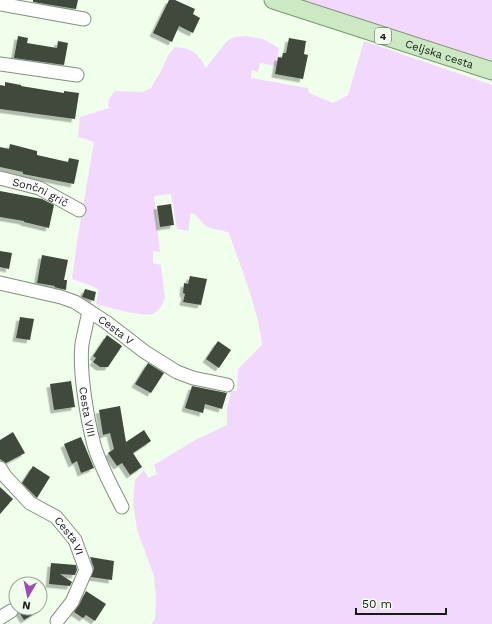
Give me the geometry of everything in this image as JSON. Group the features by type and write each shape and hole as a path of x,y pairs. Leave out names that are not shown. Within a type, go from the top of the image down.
{"main road":[{"name":"Celjska cesta","path":"273,0 492,71"}],"street":[{"path":"0,4 84,20"},
{"path":"0,64 77,75"},
{"name":"Sončni grič","path":"0,178 39,188 79,210"},
{"name":"Cesta V","path":"0,283 61,297 75,302 145,352 177,372 193,378 227,385"},
{"name":"Cesta VIII","path":"89,311 82,344 82,367 86,400 95,445 102,465 122,507"},
{"name":"Cesta VI","path":"0,468 5,476 30,503 56,517 75,540 86,570 72,602 57,621"}],"shaded area":[{"path":"301,0 492,0 492,62"},
{"path":"247,36 263,39 279,48 276,66 260,63 258,72 252,70 251,78 308,88 309,93 333,103 348,95 364,41 492,85 492,624 151,624 155,619 156,598 154,576 137,530 133,501 135,480 144,470 148,478 157,474 154,465 195,440 227,425 227,409 231,391 237,391 238,369 262,345 253,302 229,233 208,227 195,214 191,213 188,231 177,229 171,194 154,196 160,252 153,251 153,263 161,265 165,298 157,312 147,315 96,304 99,290 72,279 94,142 78,137 80,117 109,108 109,99 115,91 143,92 151,88 169,54 175,47 194,52 206,68 226,42 234,37"}],"building":[{"path":"33,0 78,0 76,9 33,2"},
{"path":"169,0 175,0 195,9 193,14 200,18 193,33 179,26 172,42 153,33"},
{"path":"18,36 28,38 27,43 57,48 58,41 68,43 64,65 14,58"},
{"path":"289,38 306,41 304,54 308,55 303,79 275,74 278,57 282,58 283,53 286,53"},
{"path":"5,82 64,93 64,91 79,93 75,119 0,109 0,85 5,86"},
{"path":"10,144 37,151 37,155 68,162 69,158 79,160 74,184 23,174 23,172 0,167 0,147 9,149"},
{"path":"0,191 42,199 54,205 49,228 24,221 0,217"},
{"path":"171,204 174,225 160,227 157,206"},
{"path":"0,251 12,253 9,269 0,267"},
{"path":"42,255 68,260 64,280 67,280 66,290 54,287 55,286 37,283"},
{"path":"190,276 207,279 201,305 183,302 185,294 183,293 184,283 188,284"},
{"path":"85,289 96,292 94,301 82,297"},
{"path":"20,317 34,319 30,340 16,338"},
{"path":"107,335 122,346 108,367 100,367 93,362 96,358 93,356"},
{"path":"218,341 231,350 219,368 206,359"},
{"path":"148,363 164,373 151,393 135,384"},
{"path":"71,381 75,407 54,410 50,384"},
{"path":"192,386 227,393 222,409 205,404 203,413 185,408"},
{"path":"120,406 126,442 144,430 151,441 133,453 142,467 130,475 122,463 117,466 108,453 114,449 110,433 103,435 99,410"},
{"path":"13,432 25,453 6,463 0,459 0,440"},
{"path":"81,437 94,468 81,473 77,461 72,464 64,444"},
{"path":"33,466 50,477 37,498 22,483"},
{"path":"0,487 13,499 0,514"},
{"path":"90,557 114,561 112,580 91,577 94,568"},
{"path":"51,563 76,565 77,570 75,575 60,574 72,582 70,586 49,584"},
{"path":"86,591 106,604 95,621 86,615 83,618 74,612"},
{"path":"22,616 30,616 24,620"}]}
